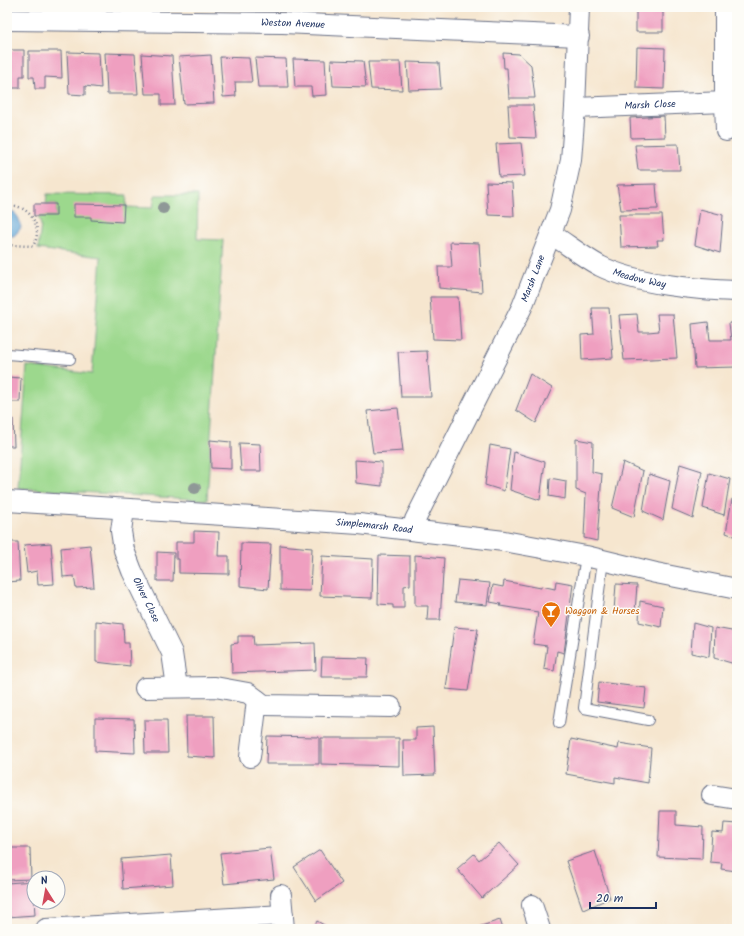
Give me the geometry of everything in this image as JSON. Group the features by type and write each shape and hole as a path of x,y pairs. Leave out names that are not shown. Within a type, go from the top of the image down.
{"street":[{"name":"Marsh Lane","path":"414,530 415,520 522,307 560,210 569,173 575,108 579,7"},
{"path":"725,7 726,131"},
{"name":"Weston Avenue","path":"7,20 283,23 579,36"},
{"name":"Marsh Close","path":"575,108 725,102"},
{"name":"Meadow Way","path":"551,234 600,266 626,276 714,290 737,291"},
{"name":"Simplemarsh Road","path":"7,502 359,524 414,530 504,542 594,558 737,589"},
{"name":"Oliver Close","path":"124,510 121,531 124,550 132,571 172,653 177,687"},
{"path":"145,688 215,687 248,693 264,704 391,707"},
{"path":"250,757 257,700"},
{"path":"712,794 737,799"},
{"path":"46,929 283,922 281,895"},
{"path":"532,905 540,929"}],"lane":[{"path":"7,354 70,359"},
{"path":"594,558 584,708 648,720"},
{"path":"559,723 594,558"}],"path":[{"path":"7,205 16,205 29,213 36,222 37,240 33,246 7,245"}],"green space":[{"path":"47,194 127,195 126,207 153,208 155,195 198,195 197,239 223,240 207,500 18,488 27,366 92,374 101,257 38,249 41,225 38,216 56,216 56,204 46,204"}],"water":[{"path":"7,211 16,214 20,222 21,228 14,236 7,236"}],"building":[{"path":"509,7 537,7 538,10 509,10"},
{"path":"636,7 663,9 663,32 636,32"},
{"path":"637,47 665,48 664,89 636,88"},
{"path":"7,50 24,50 24,76 20,76 20,88 7,88"},
{"path":"29,51 61,51 62,78 45,77 45,89 35,89 34,77 29,77"},
{"path":"67,52 99,53 101,88 85,86 85,95 69,94"},
{"path":"105,53 135,54 138,94 107,94"},
{"path":"503,53 519,54 531,65 535,98 509,98 507,68 504,68"},
{"path":"142,54 172,56 175,105 161,105 161,94 145,94"},
{"path":"211,55 214,103 184,104 179,57"},
{"path":"220,57 249,58 252,82 235,82 236,96 223,97"},
{"path":"255,58 286,59 288,87 258,87"},
{"path":"293,59 325,60 327,95 312,96 311,87 295,87"},
{"path":"331,60 363,61 366,87 333,86"},
{"path":"368,62 400,62 402,90 371,89"},
{"path":"407,62 439,63 441,89 409,90"},
{"path":"508,105 533,105 536,138 510,137"},
{"path":"664,116 665,137 631,138 630,118"},
{"path":"521,143 525,176 499,177 496,144"},
{"path":"678,144 680,170 638,170 635,145"},
{"path":"486,182 512,183 514,216 488,215"},
{"path":"656,184 658,209 621,210 617,185"},
{"path":"34,204 56,204 56,216 34,216"},
{"path":"74,204 124,205 123,222 91,220 91,217 74,217"},
{"path":"700,209 723,215 720,253 695,245"},
{"path":"619,215 662,215 664,240 657,240 658,246 621,247"},
{"path":"450,242 479,243 482,292 439,288 438,267 452,267"},
{"path":"430,297 458,297 461,340 433,339"},
{"path":"592,308 609,308 613,358 582,360 581,335 594,334"},
{"path":"637,314 639,332 648,332 659,331 657,314 673,314 677,358 624,360 619,315"},
{"path":"708,322 710,340 731,340 729,323 737,322 737,367 695,368 692,324"},
{"path":"427,351 431,397 401,397 398,352"},
{"path":"530,374 552,388 536,423 516,410"},
{"path":"7,377 21,378 20,402 7,402"},
{"path":"398,408 403,451 373,453 367,411"},
{"path":"7,419 13,419 14,446 7,446"},
{"path":"576,439 593,442 592,472 602,474 597,541 584,538 586,494 576,490"},
{"path":"210,440 231,442 231,469 211,468"},
{"path":"239,443 260,444 261,471 241,471"},
{"path":"490,445 510,449 504,491 485,485"},
{"path":"514,452 545,462 540,500 510,490"},
{"path":"355,460 382,462 382,486 356,483"},
{"path":"623,462 643,471 634,517 612,508"},
{"path":"680,464 702,471 693,518 672,509"},
{"path":"709,473 730,479 724,515 703,508"},
{"path":"649,474 670,481 663,520 643,511"},
{"path":"550,478 566,481 565,499 549,496"},
{"path":"732,499 737,500 737,537 726,533"},
{"path":"194,531 219,532 218,556 229,556 229,574 179,573 179,559 176,559 176,542 194,542"},
{"path":"7,542 18,542 20,581 7,582"},
{"path":"51,543 54,584 38,585 37,571 27,573 24,545"},
{"path":"241,543 271,544 268,589 240,586"},
{"path":"90,545 94,587 76,588 74,576 63,577 61,548"},
{"path":"280,545 312,548 310,591 280,590"},
{"path":"157,552 174,553 173,581 157,581"},
{"path":"379,555 410,556 410,585 404,586 404,608 393,608 393,605 378,604"},
{"path":"415,555 444,558 440,620 427,620 428,606 415,606"},
{"path":"322,556 373,559 372,598 320,596"},
{"path":"458,580 490,583 487,605 455,602"},
{"name":"Waggon & Horses","path":"504,581 555,589 556,581 573,584 564,653 557,651 554,671 544,669 547,646 533,644 538,612 500,606 501,604 490,602 493,585 503,587"},
{"path":"616,584 637,585 635,612 614,611"},
{"path":"640,601 663,606 661,627 639,622"},
{"path":"96,621 123,624 124,643 129,643 130,666 96,662"},
{"path":"693,623 711,628 709,657 691,653"},
{"path":"454,627 478,629 468,691 446,689"},
{"path":"715,628 737,632 735,664 714,658"},
{"path":"238,636 253,636 254,645 315,643 316,670 232,673 231,644 238,643"},
{"path":"322,657 368,658 367,677 321,677"},
{"path":"599,682 646,688 644,708 597,702"},
{"path":"186,716 214,716 215,758 187,756"},
{"path":"95,718 134,719 135,753 95,751"},
{"path":"144,720 167,720 168,753 145,753"},
{"path":"433,727 435,775 404,776 403,740 416,740 416,728"},
{"path":"267,736 319,737 319,764 266,764"},
{"path":"321,738 399,738 399,766 321,764"},
{"path":"571,739 618,749 619,743 651,748 648,783 615,777 615,783 566,774"},
{"path":"660,811 676,811 676,825 703,827 702,859 658,857"},
{"path":"724,823 737,824 737,871 721,869 722,863 710,862 712,832 723,833"},
{"path":"499,843 519,865 482,898 457,869 474,854 479,860"},
{"path":"7,848 30,848 31,870 26,870 26,879 7,880"},
{"path":"270,848 274,879 224,884 220,853"},
{"path":"320,850 342,883 316,901 294,867"},
{"path":"595,851 610,898 583,910 566,861"},
{"path":"171,855 173,885 123,889 121,859"},
{"path":"26,882 26,910 35,910 35,915 7,917 7,883"},
{"path":"500,920 503,929 472,929"},
{"path":"317,921 331,929 313,929"}],"place":[{"name":"Waggon & Horses","path":"551,628"}]}
